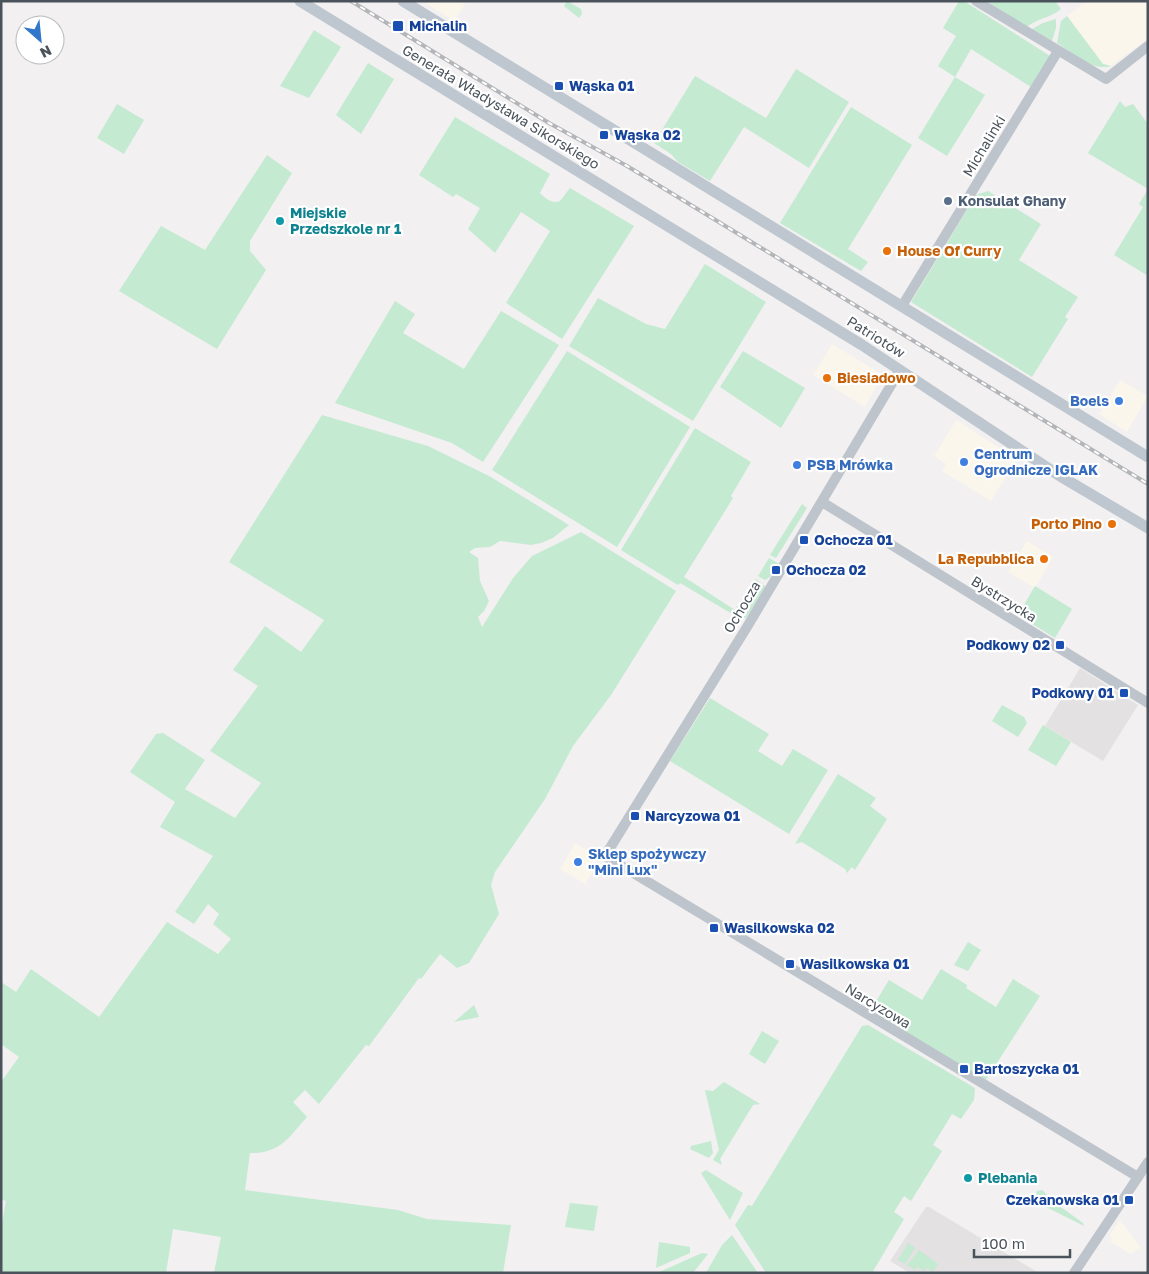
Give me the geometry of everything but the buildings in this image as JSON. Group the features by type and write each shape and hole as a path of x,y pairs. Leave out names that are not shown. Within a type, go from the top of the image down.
{"main road":[{"name":"Generała Władysława Sikorskiego","path":"300,1 635,206"},
{"path":"403,1 1148,457"},
{"name":"Patriotów","path":"635,206 900,370 1060,476 1148,528"}],"street":[{"path":"976,1 1106,78 1148,46"},
{"name":"Michalinki","path":"902,306 1058,51"},
{"name":"Ochocza","path":"605,856 822,502 900,370"},
{"name":"Bystrzycka","path":"822,502 1148,702"},
{"name":"Narcyzowa","path":"605,856 1138,1177"},
{"path":"1074,1273 1148,1162"}],"shaded area":[{"path":"429,1 467,1 454,21 427,4"},
{"path":"1086,1 1148,1 1148,38 1111,66 1103,64 1067,16"},
{"path":"832,344 880,373 875,381 876,387 865,407 813,375"},
{"path":"1120,380 1148,396 1127,432 1099,414"},
{"path":"956,420 1017,459 991,501 942,471 946,464 934,456"},
{"path":"1027,541 1053,557 1035,588 1008,572"},
{"path":"1080,668 1138,705 1103,761 1045,726"},
{"path":"575,843 592,853 589,857 599,863 585,884 560,869"},
{"path":"926,1207 929,1207 1039,1273 910,1273 890,1261"},
{"path":"1120,1220 1141,1248 1130,1254 1110,1241 1112,1238 1109,1236"}],"green space":[{"path":"567,1 581,9 582,14 579,18 564,6"},
{"path":"959,1 964,1 1050,56 1031,87 971,49 955,77 938,66 956,36 943,28"},
{"path":"986,1 1055,1 1061,9 1027,27"},
{"path":"1067,16 1103,64 1111,66 1104,67 1090,64 1057,43 1061,21"},
{"path":"1056,19 1056,28 1052,41 1032,29 1043,23"},
{"path":"314,30 341,47 309,98 280,86"},
{"path":"368,63 394,79 361,134 336,115"},
{"path":"796,69 849,102 809,168 744,127 710,181 678,162 671,154 654,143 695,76 766,118"},
{"path":"955,77 985,95 947,156 918,138"},
{"path":"1120,101 1125,107 1133,104 1148,124 1148,189 1088,153"},
{"path":"117,104 144,120 124,154 97,138"},
{"path":"851,107 912,145 848,249 868,262 861,271 780,223"},
{"path":"455,117 550,174 540,193 547,199 554,202 560,201 570,188 634,226 562,339 506,303 550,231 521,212 495,253 468,229 480,208 456,194 453,197 419,175"},
{"path":"267,155 292,173 250,241 250,251 266,270 217,349 119,291 161,226 205,250"},
{"path":"1148,189 1148,276 1114,255 1143,207 1139,204"},
{"path":"988,191 1041,224 1019,260 1078,297 1065,317 1068,319 1032,377 911,302 976,195"},
{"path":"705,264 766,302 693,421 569,346 598,298 646,324 665,329"},
{"path":"395,301 415,314 403,333 464,369 501,311 559,345 483,462 452,443 335,403"},
{"path":"567,351 690,427 617,547 492,470"},
{"path":"743,351 805,388 781,428 720,387"},
{"path":"322,415 428,446 491,477 569,525 553,538 541,543 531,545 500,541 490,547 475,548 469,552 478,558 480,581 489,601 484,611 478,617 482,627 513,578 532,556 581,532 676,591 611,695 573,746 545,799 495,872 491,885 499,914 469,963 457,968 440,954 421,979 419,978 369,1046 366,1045 319,1104 305,1090 293,1102 307,1117 289,1137 269,1151 250,1153 245,1190 398,1210 427,1219 511,1225 503,1273 214,1273 221,1237 173,1229 166,1273 1,1273 1,1229 6,1201 1,1199 1,1082 19,1057 1,1044 1,982 16,992 31,969 99,1017 167,922 218,954 231,939 213,924 219,914 208,904 194,924 175,912 213,856 160,827 175,802 130,772 156,734 163,733 205,760 185,789 235,818 261,783 210,751 258,686 233,670 265,626 301,652 324,620 229,562"},
{"path":"695,428 751,462 731,496 733,498 684,577 735,610 756,579 766,587 746,618 739,618 680,583 678,585 621,550"},
{"path":"802,504 807,508 776,558 770,555"},
{"path":"769,558 779,564 770,577 765,580 758,576"},
{"path":"1035,586 1072,609 1055,638 1018,615"},
{"path":"710,698 769,734 758,751 782,766 793,749 828,770 789,834 670,761"},
{"path":"1002,705 1024,717 1027,723 1018,737 992,721"},
{"path":"1043,725 1071,742 1056,766 1028,750"},
{"path":"838,774 876,798 870,806 887,819 855,870 852,867 847,873 845,869 802,842 795,844"},
{"path":"968,942 981,950 968,971 954,965"},
{"path":"941,969 967,985 966,988 996,1007 1013,979 1040,996 986,1080 875,1014 872,1008 889,980 922,1000"},
{"path":"474,1005 479,1017 454,1022"},
{"path":"868,1025 975,1088 974,1100 961,1119 952,1114 933,1145 942,1151 911,1201 904,1196 894,1212 904,1219 872,1273 766,1273 735,1225 748,1205 752,1206 862,1026"},
{"path":"762,1031 779,1041 765,1064 749,1054"},
{"path":"724,1082 760,1104 753,1105 720,1159 722,1165 713,1160 719,1150 705,1090 713,1091"},
{"path":"711,1141 713,1153 709,1158 690,1149 691,1146"},
{"path":"706,1170 743,1193 730,1220 701,1173"},
{"path":"1042,1190 1058,1205 1083,1223 1084,1226 1034,1201 1037,1191"},
{"path":"570,1203 598,1206 594,1231 565,1227"},
{"path":"732,1235 758,1273 706,1273 722,1245"},
{"path":"659,1242 690,1247 690,1253 656,1268"},
{"path":"908,1243 915,1248 905,1264 898,1260"},
{"path":"919,1250 938,1264 933,1272 927,1268 924,1271 917,1267 915,1270 907,1265"},
{"path":"702,1253 708,1254 693,1273 657,1273"}],"railway":[{"path":"351,1 549,123 627,166 1148,484"}],"place":[{"name":"Michalin","path":"398,26"},
{"name":"Wąska 01","path":"559,86"},
{"name":"Wąska 02","path":"604,135"},
{"name":"Konsulat Ghany","path":"948,201"},
{"name":"Miejskie Przedszkole nr 1","path":"280,221"},
{"name":"House Of Curry","path":"887,251"},
{"name":"Biesiadowo","path":"827,378"},
{"name":"Boels","path":"1119,401"},
{"name":"Centrum Ogrodnicze IGLAK","path":"964,462"},
{"name":"PSB Mrówka","path":"797,465"},
{"name":"Porto Pino","path":"1112,524"},
{"name":"Ochocza 01","path":"804,540"},
{"name":"La Repubblica","path":"1044,559"},
{"name":"Ochocza 02","path":"776,570"},
{"name":"Podkowy 02","path":"1060,645"},
{"name":"Podkowy 01","path":"1124,693"},
{"name":"Narcyzowa 01","path":"635,816"},
{"name":"Sklep spożywczy \"Mini Lux\"","path":"578,862"},
{"name":"Wasilkowska 02","path":"714,928"},
{"name":"Wasilkowska 01","path":"790,964"},
{"name":"Bartoszycka 01","path":"964,1069"},
{"name":"Plebania","path":"968,1178"},
{"name":"Czekanowska 01","path":"1129,1200"}]}
